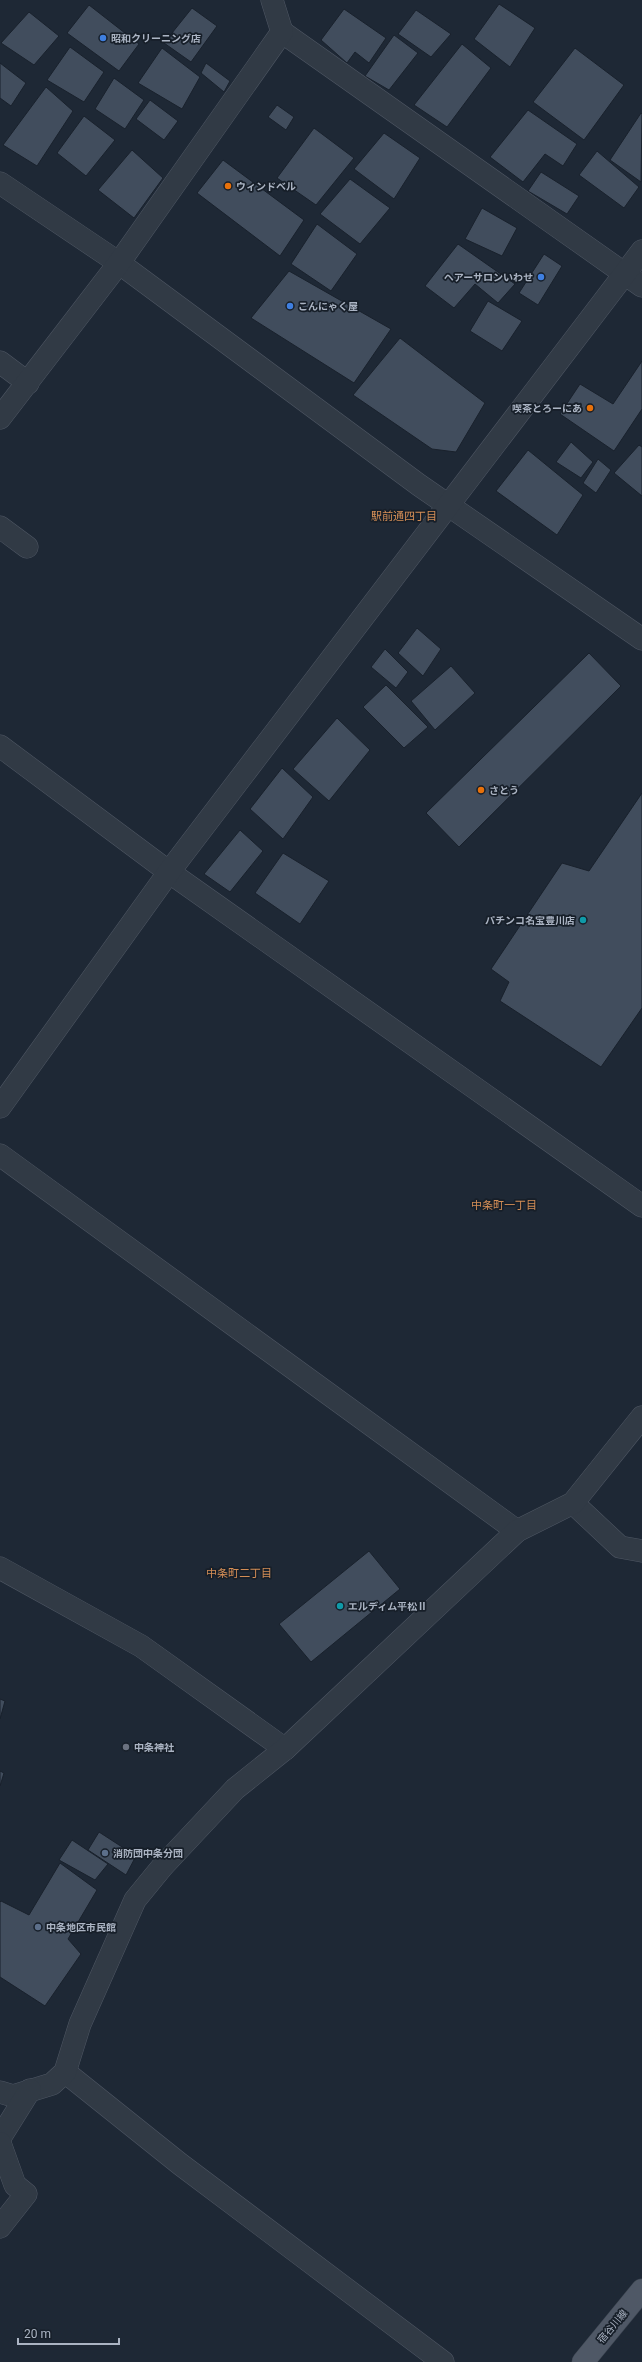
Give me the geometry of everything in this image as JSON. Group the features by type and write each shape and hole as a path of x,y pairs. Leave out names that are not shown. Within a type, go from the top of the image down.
{"main road":[{"name":"宿谷川線","path":"583,2362 642,2290"}],"street":[{"path":"272,0 282,32 633,280"},
{"path":"0,418 119,263 282,32"},
{"path":"0,183 119,263 419,485 448,503 642,639"},
{"path":"0,1107 169,872 427,535 448,503 633,280 642,251"},
{"path":"0,362 28,383"},
{"path":"0,527 27,547"},
{"path":"0,746 169,872 642,1206"},
{"path":"0,1155 517,1531"},
{"path":"0,2092 12,2096 52,2084 65,2072 80,2024 135,1900 162,1867 235,1789 285,1749 517,1531 573,1503 642,1418"},
{"path":"573,1503 620,1547 642,1551"},
{"path":"0,1568 141,1646 285,1749"},
{"path":"65,2072 180,2164 443,2362"},
{"path":"0,2138 30,2090"},
{"path":"0,2143 15,2185 26,2194 0,2227"}],"building":[{"path":"499,4 535,28 510,67 474,39"},
{"name":"昭和クリーニング店","path":"89,5 139,44 119,71 67,33"},
{"path":"192,8 217,26 191,62 164,43"},
{"path":"344,9 386,38 369,63 355,52 347,63 321,40"},
{"path":"416,10 451,34 431,57 398,34"},
{"path":"29,12 59,36 34,65 1,43"},
{"path":"394,35 418,53 389,90 365,76"},
{"path":"462,44 491,68 447,127 414,105"},
{"path":"70,47 104,72 84,102 47,80"},
{"path":"162,48 200,77 182,109 138,83"},
{"path":"575,48 624,85 584,140 533,102"},
{"path":"0,63 26,83 11,106 0,98"},
{"path":"206,63 230,81 224,92 201,73"},
{"path":"114,78 144,100 125,129 95,109"},
{"path":"46,87 73,111 37,166 3,145"},
{"path":"150,100 178,121 164,140 136,119"},
{"path":"277,105 294,117 286,130 268,117"},
{"path":"528,110 577,144 563,166 545,154 523,182 490,157"},
{"path":"641,113 642,114 641,182 610,160"},
{"path":"84,116 115,140 86,176 57,153"},
{"path":"314,128 354,158 316,205 277,178"},
{"path":"384,133 420,158 394,199 354,169"},
{"path":"132,150 163,178 134,218 98,190"},
{"path":"597,151 639,187 624,208 579,175"},
{"path":"223,160 304,220 280,256 197,193"},
{"path":"541,172 579,196 567,214 528,191"},
{"path":"350,179 390,208 360,244 320,214"},
{"path":"482,208 517,228 502,256 465,239"},
{"path":"317,224 357,254 331,291 291,264"},
{"path":"458,244 515,284 498,303 475,284 454,308 425,286"},
{"path":"544,254 562,266 538,305 519,293"},
{"path":"289,271 391,329 354,383 251,318"},
{"path":"488,301 522,321 502,351 470,331"},
{"path":"400,338 485,403 456,452 432,449 353,395"},
{"path":"642,361 642,409 614,451 560,414 580,384 613,404"},
{"path":"571,442 593,462 581,478 556,462"},
{"path":"639,445 642,447 642,496 614,473"},
{"path":"528,450 583,495 557,535 496,491"},
{"path":"598,459 611,470 596,493 583,483"},
{"path":"417,628 441,649 423,676 398,653"},
{"path":"385,649 408,672 396,688 371,667"},
{"path":"589,653 621,686 459,847 426,813"},
{"path":"451,666 475,693 435,730 411,701"},
{"path":"386,685 428,727 404,748 363,707"},
{"path":"337,718 370,750 329,801 293,769"},
{"path":"282,768 313,797 283,839 250,809"},
{"name":"パチンコ名宝豊川店","path":"642,793 642,1008 601,1067 500,1001 509,982 491,969 562,863 589,871"},
{"path":"240,830 263,851 230,892 204,874"},
{"path":"283,853 329,881 300,924 255,893"},
{"name":"エルディム平松Ⅱ","path":"369,1551 400,1589 311,1662 279,1624"},
{"path":"0,1699 5,1701 0,1719"},
{"path":"0,1771 4,1773 0,1786"},
{"path":"99,1832 136,1856 126,1875 88,1850"},
{"path":"72,1840 108,1864 95,1880 59,1860"},
{"name":"中条地区市民館","path":"60,1863 97,1890 68,1939 81,1954 45,2006 0,1977 0,1902 1,1901 29,1915"}],"place":[{"name":"昭和クリーニング店","path":"103,38"},
{"name":"ウィンドベル","path":"228,186"},
{"name":"ヘアーサロンいわせ","path":"541,277"},
{"name":"こんにゃく屋","path":"290,306"},
{"name":"喫茶とろーにあ","path":"590,408"},
{"name":"さとう","path":"481,790"},
{"name":"パチンコ名宝豊川店","path":"583,920"},
{"name":"エルディム平松Ⅱ","path":"340,1606"},
{"name":"中条神社","path":"126,1747"},
{"name":"消防団中条分団","path":"105,1853"},
{"name":"中条地区市民館","path":"38,1927"}],"district":[{"name":"駅前通四丁目","path":"404,516"},
{"name":"中条町一丁目","path":"504,1205"},
{"name":"中条町二丁目","path":"239,1573"}]}
